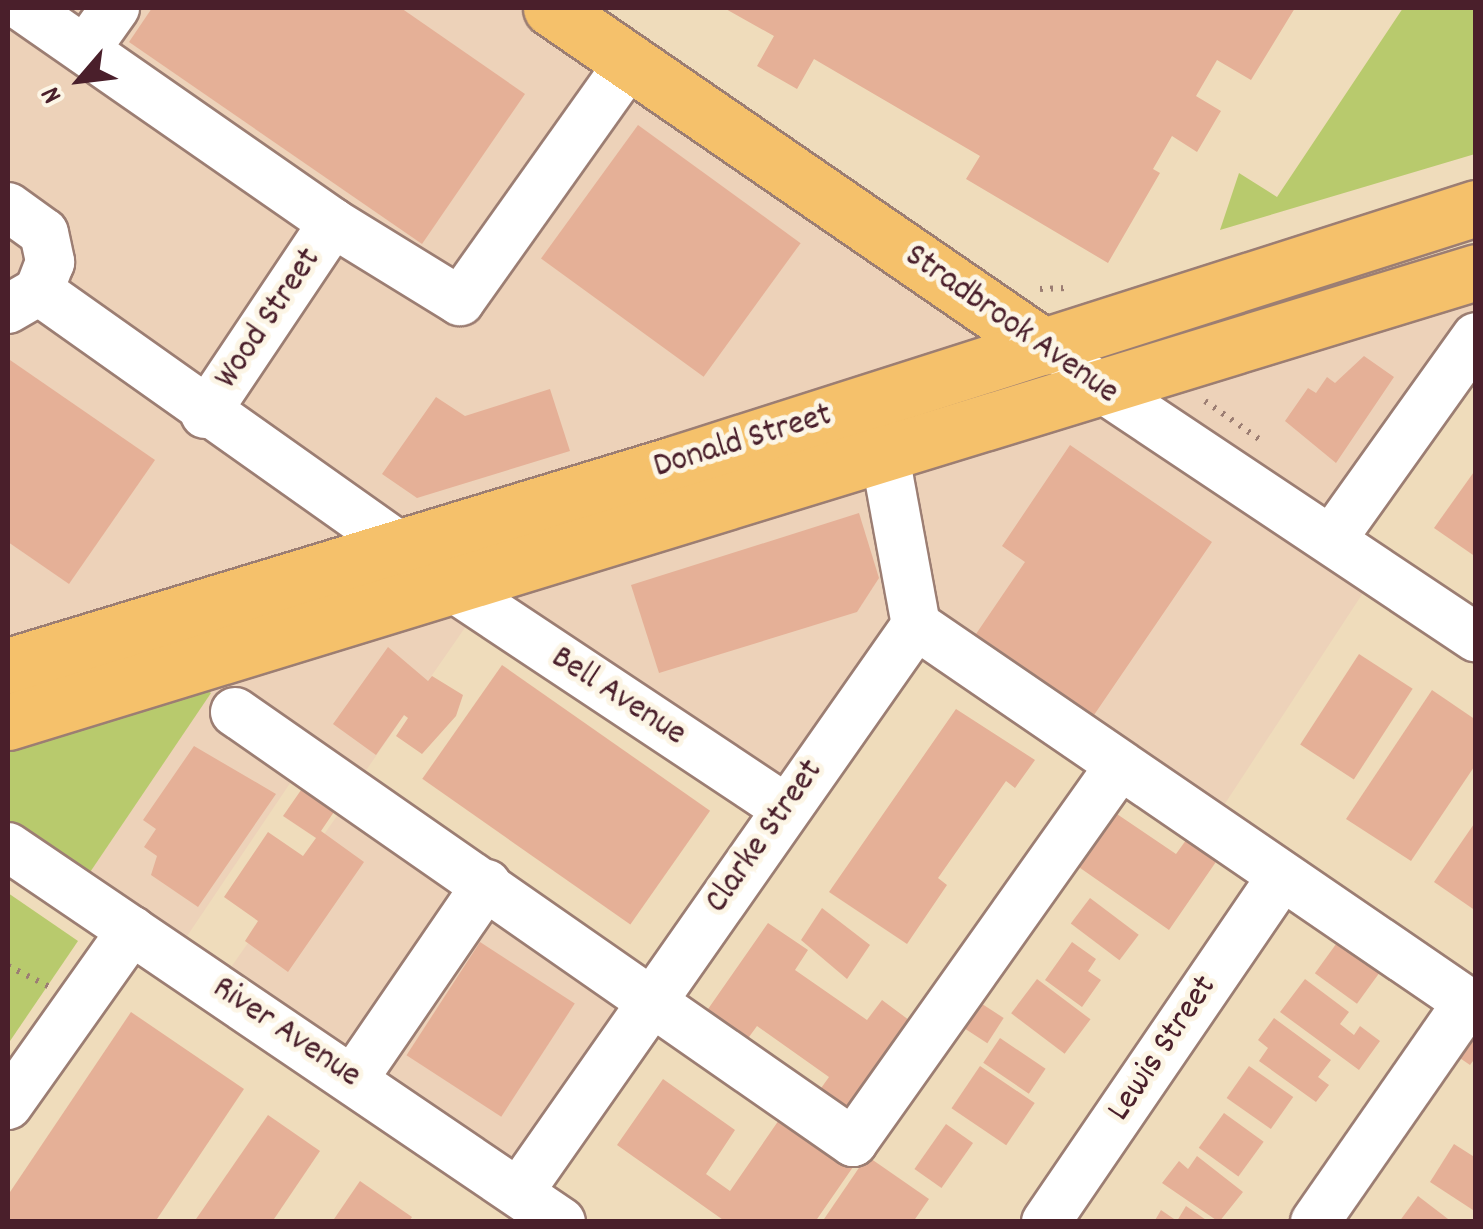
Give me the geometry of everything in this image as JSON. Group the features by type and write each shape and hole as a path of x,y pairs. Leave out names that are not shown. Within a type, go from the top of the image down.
{"main road":[{"name":"Stradbrook Avenue","path":"551,8 1044,347"},
{"name":"Donald Street","path":"8,666 1044,347 1476,208"},
{"name":"Donald Street","path":"8,722 1102,390 1476,272"}],"street":[{"path":"24,8 333,224 460,301 630,62"},
{"path":"85,50 115,8"},
{"path":"8,207 44,233 50,262 23,300 205,414 400,547"},
{"name":"Wood Street","path":"205,414 333,224"},
{"path":"1332,539 1476,338"},
{"name":"Stradbrook Avenue","path":"1044,347 1102,390 1476,637"},
{"path":"885,456 916,625 1472,1006 1316,1222"},
{"name":"Bell Avenue","path":"451,586 785,808"},
{"name":"Clarke Street","path":"520,1192 650,1000 916,625"},
{"path":"235,712 854,1142 1119,766"},
{"name":"River Avenue","path":"8,848 562,1222"},
{"name":"Lewis Street","path":"1046,1222 1281,876"},
{"path":"354,1078 486,884"},
{"path":"8,1104 132,930"}],"path":[{"path":"1188,389 1259,439"},
{"path":"8,966 49,987"}],"shaded area":[{"path":"8,8 551,8 1044,347 8,666"},
{"path":"1475,272 1475,337 1332,539 1378,570 1209,828 916,625 785,808 480,606 351,792 305,761 173,957 76,893 210,693 181,669"},
{"path":"353,793 650,1001 515,1195 218,986"}],"green space":[{"path":"1403,8 1475,8 1475,154 1220,230 1239,173 1277,197"},
{"path":"181,669 211,693 76,893 8,847 8,723"},
{"path":"8,893 78,941 8,1044"}],"building":[{"path":"152,8 401,8 525,94 422,244 129,42"},
{"path":"724,8 1295,8 1251,80 1217,60 1196,96 1221,111 1197,152 1172,136 1153,169 1160,173 1108,263 966,179 980,156 814,59 797,89 757,66 774,36"},
{"path":"638,125 801,243 704,377 541,258"},
{"path":"1364,356 1394,377 1336,463 1285,421 1308,388 1316,393 1327,377 1335,383"},
{"path":"10,360 155,460 69,584 8,542"},
{"path":"550,389 570,451 417,498 382,474 436,397 465,416"},
{"path":"1070,445 1212,542 1094,715 976,634 1025,562 1002,546"},
{"path":"1476,469 1476,557 1434,528"},
{"path":"859,513 879,578 857,612 659,673 631,585"},
{"path":"388,647 428,681 432,676 463,695 456,716 422,754 396,736 408,718 404,715 376,755 333,724"},
{"path":"1359,654 1413,689 1354,779 1300,745"},
{"path":"502,665 710,811 630,925 422,779"},
{"path":"1432,690 1476,720 1476,764 1411,861 1346,819"},
{"path":"956,709 1035,760 1015,788 1006,781 938,878 947,885 907,944 829,892"},
{"path":"194,746 276,794 198,907 151,875 157,856 144,847 156,829 143,820"},
{"path":"308,780 340,803 321,831 364,862 288,972 245,941 258,921 224,897 268,832 303,856 316,838 283,816"},
{"path":"1111,810 1176,854 1189,836 1220,856 1169,930 1073,863"},
{"path":"1476,821 1476,911 1434,882"},
{"path":"1090,898 1139,935 1119,960 1071,924"},
{"path":"822,908 870,945 847,979 801,940"},
{"path":"768,923 808,950 795,970 867,1020 882,1000 921,1029 852,1125 814,1098 829,1077 757,1026 741,1048 699,1022"},
{"path":"1339,940 1381,971 1357,1004 1315,973"},
{"path":"480,942 575,1004 501,1117 406,1055"},
{"path":"1072,942 1096,959 1088,971 1101,980 1082,1007 1045,980"},
{"path":"1037,979 1091,1019 1065,1054 1011,1013"},
{"path":"1305,979 1349,1012 1340,1024 1354,1035 1360,1026 1380,1041 1359,1070 1280,1012"},
{"path":"976,1000 1004,1018 987,1043 960,1025"},
{"path":"131,1012 244,1089 155,1222 8,1222 8,1195"},
{"path":"1274,1018 1331,1060 1318,1077 1329,1085 1316,1102 1259,1061 1268,1048 1258,1040"},
{"path":"1476,1031 1476,1057 1470,1065 1448,1050"},
{"path":"1000,1038 1046,1069 1029,1094 983,1063"},
{"path":"980,1066 1035,1103 1006,1145 951,1108"},
{"path":"1249,1066 1293,1097 1271,1129 1227,1098"},
{"path":"663,1079 735,1130 706,1174 730,1191 781,1117 853,1167 815,1222 726,1222 617,1145"},
{"path":"1224,1113 1264,1142 1238,1177 1199,1148"},
{"path":"268,1115 320,1151 272,1222 194,1222"},
{"path":"946,1124 973,1143 941,1188 914,1169"},
{"path":"1454,1144 1476,1158 1476,1212 1430,1182"},
{"path":"867,1156 929,1199 913,1222 822,1222"},
{"path":"1197,1156 1243,1192 1219,1222 1162,1183 1179,1161 1188,1169"},
{"path":"360,1181 412,1217 409,1222 332,1222"},
{"path":"1418,1196 1452,1222 1399,1222"},
{"path":"1186,1206 1209,1222 1154,1222 1161,1210 1177,1221"}]}
